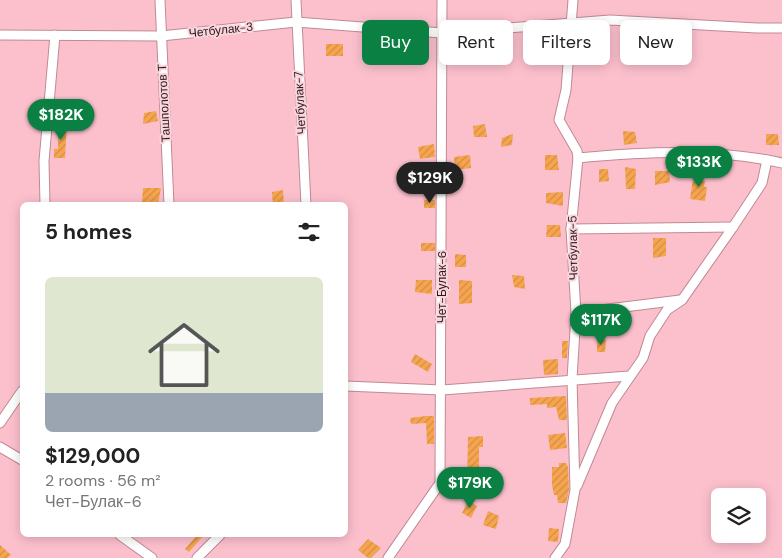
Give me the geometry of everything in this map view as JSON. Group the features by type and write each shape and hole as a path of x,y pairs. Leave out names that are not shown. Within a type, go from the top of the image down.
{"street":[{"name":"Ташполотов Т","path":"160,0 169,202"},
{"name":"Четбулак-7","path":"296,0 306,202"},
{"name":"Чет-Булак-6","path":"442,0 442,20"},
{"name":"Четбулак-5","path":"571,20 573,0"},
{"name":"Четбулак-3","path":"610,20 782,28"},
{"name":"Четбулак-3","path":"0,35 161,36 296,22 439,33"},
{"path":"46,202 44,161 55,35"},
{"name":"Чет-Булак-6","path":"388,558 440,483 442,390 442,65"},
{"name":"Четбулак-5","path":"555,558 565,544 575,490 572,379 576,313 571,229 578,158 577,151 559,120 566,90 568,65"},
{"path":"578,158 639,153 726,155 782,163"},
{"path":"575,490 612,403 643,358 650,336 668,310 682,300 762,183 767,160"},
{"path":"571,229 732,227"},
{"path":"576,313 682,300"},
{"path":"348,386 442,390 629,376"},
{"path":"0,423 20,394"},
{"path":"0,447 20,459"},
{"path":"123,537 152,558"},
{"path":"197,558 218,537"}],"building":[{"path":"326,44 343,44 343,56 326,56"},
{"path":"156,111 158,121 143,124 144,113"},
{"path":"58,121 67,123 65,158 54,158 54,149 58,149"},
{"path":"485,124 487,137 474,137 473,126"},
{"path":"623,131 635,132 637,143 624,145"},
{"path":"513,134 512,145 501,147 502,138"},
{"path":"766,134 778,134 779,145 766,145"},
{"path":"434,144 435,157 420,159 418,147"},
{"path":"470,155 471,168 455,170 454,157"},
{"path":"545,155 557,155 559,170 545,170"},
{"path":"625,167 636,169 635,189 626,189"},
{"path":"599,169 608,169 609,181 599,182"},
{"path":"655,171 669,171 670,182 655,185"},
{"path":"694,172 704,173 704,187 707,187 705,201 690,199"},
{"path":"143,188 161,188 158,202 142,202"},
{"path":"283,190 284,202 273,202 272,192"},
{"path":"563,192 563,206 546,203 546,193"},
{"path":"424,200 435,200 435,208 424,208"},
{"path":"547,225 560,225 561,237 546,237"},
{"path":"653,238 666,238 666,256 653,258"},
{"path":"421,243 435,243 435,251 421,251"},
{"path":"455,254 466,255 466,267 455,267"},
{"path":"512,275 524,276 525,289 514,287"},
{"path":"416,280 432,280 432,294 415,292"},
{"path":"459,280 472,281 472,303 459,304"},
{"path":"597,340 606,340 605,352 597,352"},
{"path":"562,341 568,341 567,358 562,358"},
{"path":"415,354 432,364 428,372 411,362"},
{"path":"558,359 558,374 544,375 543,360"},
{"path":"566,396 567,420 559,420 556,407 547,408 547,404 530,405 530,398"},
{"path":"434,416 434,444 427,444 426,423 411,424 410,418"},
{"path":"565,433 567,448 550,450 548,435"},
{"path":"483,436 483,447 479,447 479,468 482,468 482,479 467,479 468,437"},
{"path":"559,463 566,463 568,467 569,490 566,503 558,503 557,495 554,495 552,485 552,467 559,467"},
{"path":"468,501 477,506 471,518 462,513"},
{"path":"488,511 499,516 496,529 483,525"},
{"path":"549,528 559,529 558,542 548,541"},
{"path":"195,537 202,537 189,552 185,549"},
{"path":"368,539 381,548 371,558 368,558 358,550"},
{"path":"0,545 11,555 7,558 0,558"}]}
